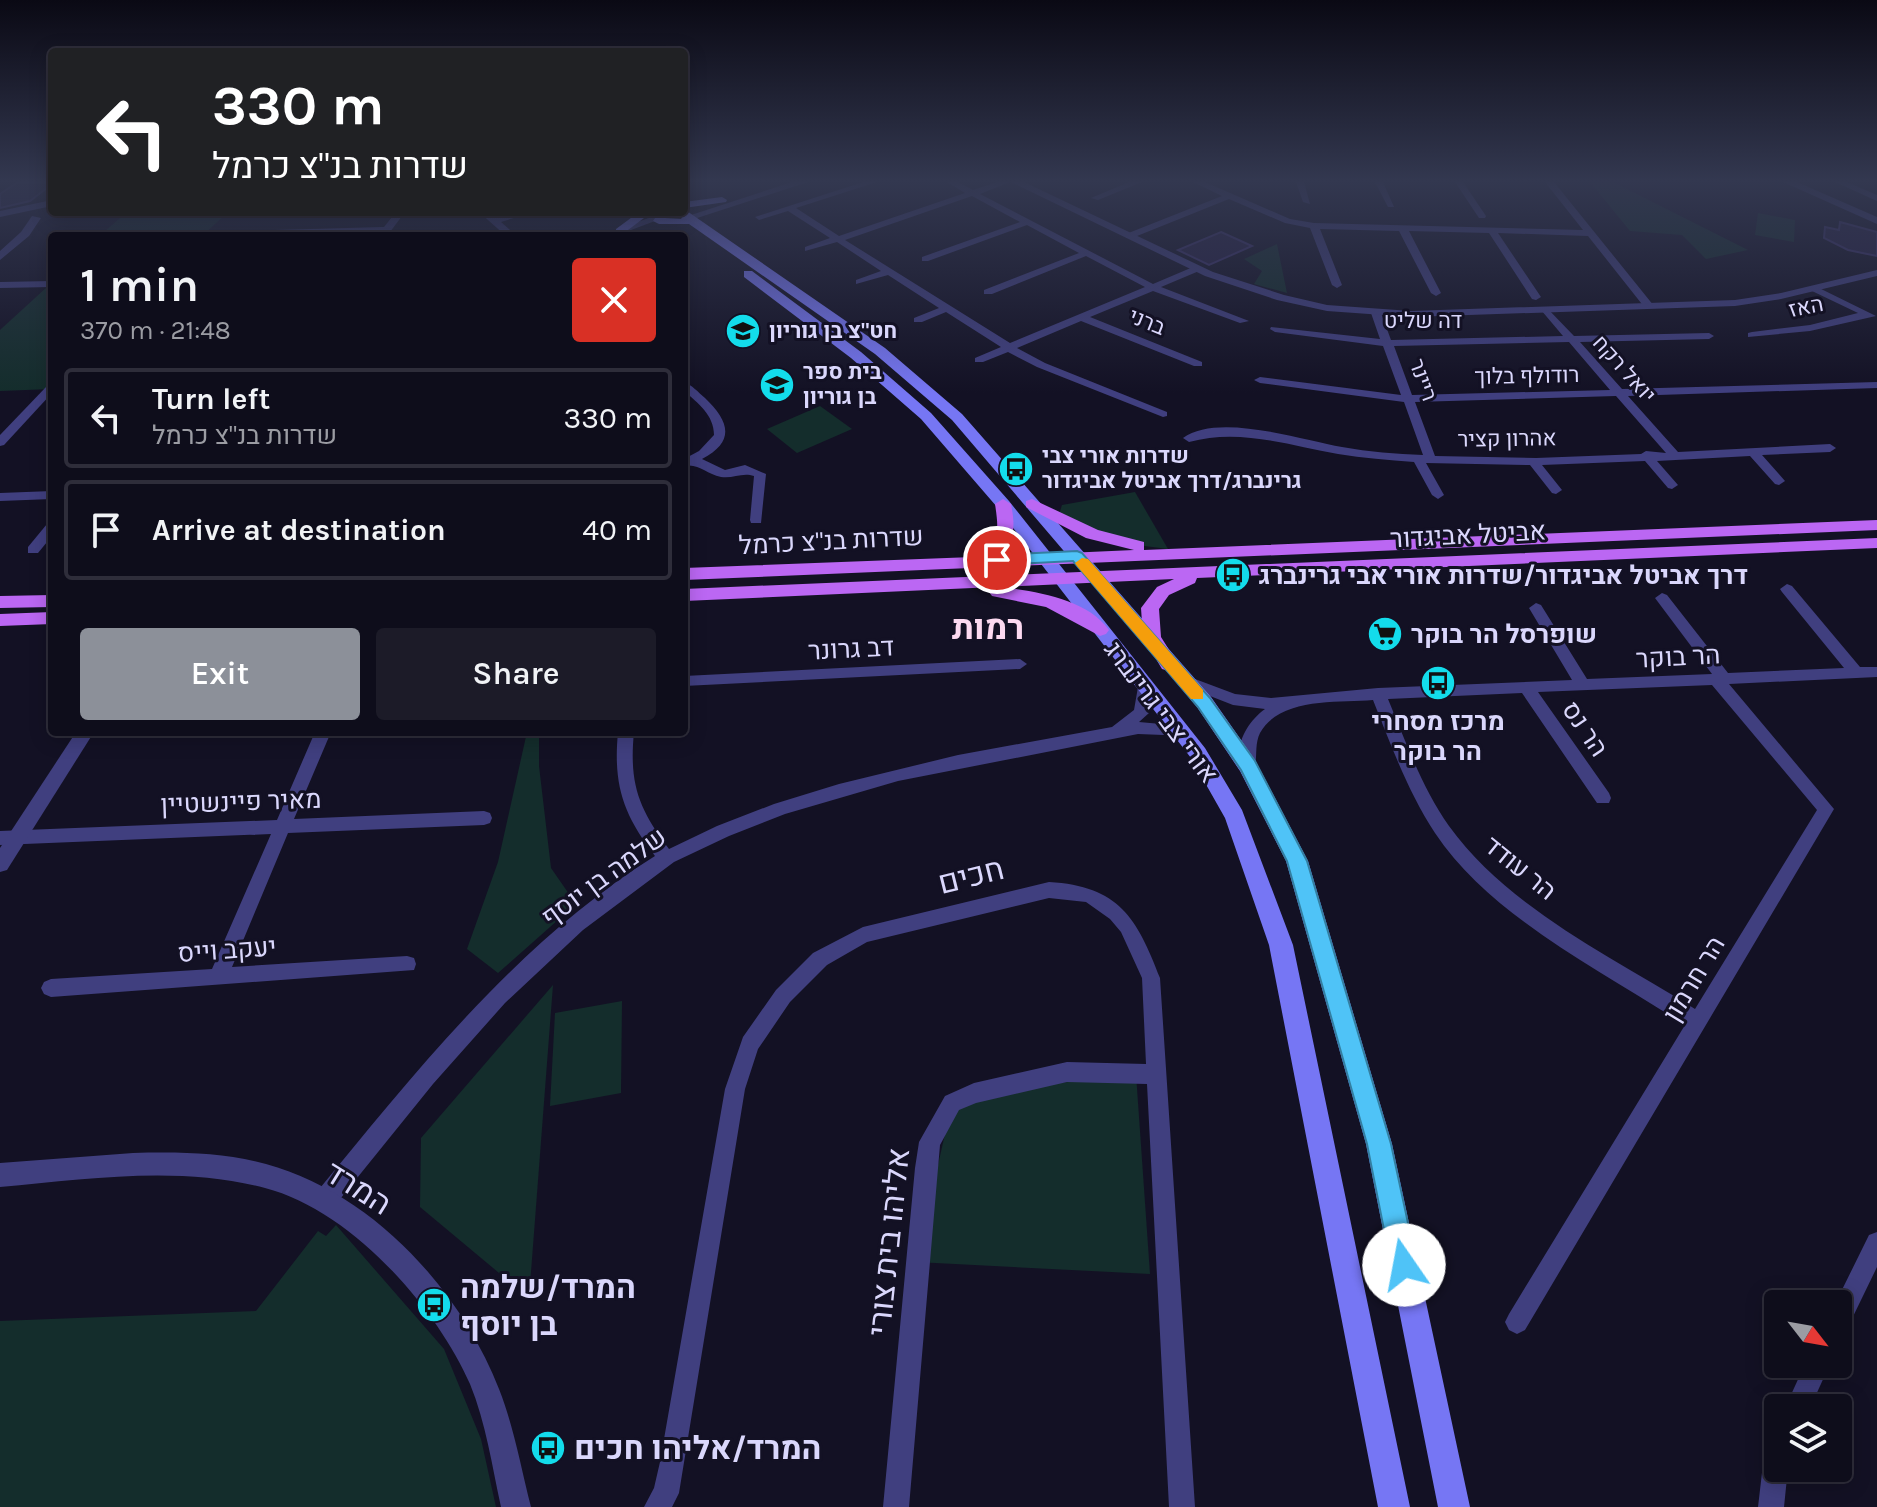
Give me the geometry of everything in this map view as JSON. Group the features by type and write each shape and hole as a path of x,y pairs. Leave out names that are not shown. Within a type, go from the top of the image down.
{"main road":[{"name":"אורי צבי גרינברג","path":"719,252 867,365 926,416 1003,504 1183,732 1235,816 1281,945 1394,1507"},
{"name":"אורי צבי גרינברג","path":"731,252 880,351 957,417 1176,671 1233,741 1248,766 1297,861 1374,1128 1454,1507"},
{"path":"973,561 1001,547 1006,539 1003,504"},
{"path":"1032,504 1076,527 1121,543 1218,553"},
{"name":"אביטל אביגדור","path":"1077,556 1218,553 1877,525"},
{"name":"אביטל אביגדור","path":"1060,580 1877,543"},
{"name":"שדרות בנ\"צ כרמל","path":"688,574 1077,556"},
{"path":"1176,671 1152,637 1150,608 1163,591 1179,581 1219,572"},
{"name":"שדרות בנ\"צ כרמל","path":"688,595 1060,580"},
{"path":"935,585 1055,602 1082,615 1100,630"},
{"path":"0,602 48,601"},
{"path":"0,620 48,618"}],"street":[{"path":"859,252 1041,365 1163,414"},
{"path":"925,259 943,252"},
{"path":"1162,252 1196,269 1288,300 1376,313 1735,303 1815,289 1877,273"},
{"path":"1324,252 1337,285"},
{"path":"1415,252 1436,293"},
{"path":"1506,252 1536,297"},
{"path":"1605,252 1649,306"},
{"path":"988,292 1086,253 1152,287 1244,321"},
{"path":"979,360 1196,269"},
{"path":"859,282 889,271"},
{"path":"0,285 48,284"},
{"path":"1815,289 1874,317"},
{"path":"918,320 947,308"},
{"name":"יואל רקח","path":"1546,310 1673,454"},
{"name":"ריינר","path":"1376,313 1408,399 1424,459 1438,495"},
{"name":"ברני","path":"1081,317 1198,364"},
{"name":"האז","path":"1752,335 1874,317"},
{"name":"דה שליט","path":"1275,329 1388,343 1709,336"},
{"name":"רודולף בלוך","path":"1260,380 1408,399 1877,385"},
{"path":"688,388 715,412 722,423 721,434 713,446 689,462"},
{"path":"0,442 48,391"},
{"name":"אהרון קציר","path":"1189,438 1220,429 1355,453 1424,459 1532,460 1830,448"},
{"path":"1752,451 1779,481"},
{"path":"1646,455 1672,485"},
{"path":"1532,460 1556,490"},
{"path":"689,462 724,474 745,469 760,474 756,520"},
{"path":"0,497 48,495"},
{"path":"33,550 48,532"},
{"path":"1787,589 1856,673"},
{"path":"1662,598 1720,679"},
{"path":"1536,608 1583,685"},
{"name":"דב גרונר","path":"688,681 1020,664"},
{"name":"הר בוקר","path":"1176,671 1233,699 1289,703 1378,694 1877,672"},
{"name":"הר חרמון","path":"1517,1322 1826,809 1720,679"},
{"name":"שלמה בן יוסף","path":"1106,734 1141,713 1146,687"},
{"name":"הר נס","path":"1527,688 1603,798"},
{"name":"הר עודד","path":"1378,694 1417,788 1456,849 1491,883 1532,914 1698,1022"},
{"name":"הר בוקר","path":"1248,766 1247,747 1255,726 1273,709 1289,703"},
{"name":"שלמה בן יוסף","path":"324,1201 407,1098 468,1030 580,920 666,858 750,819 843,788 1106,734 1154,727 1183,732"},
{"path":"0,864 8,838 82,736"},
{"path":"218,977 321,736"},
{"path":"626,736 623,785 634,816 666,858"},
{"name":"מאיר פיינשטיין","path":"8,838 484,818"},
{"name":"חכים","path":"657,1507 666,1493 673,1462 735,1089 750,1044 783,996 820,959 863,935 1049,890 1083,892 1103,901 1120,915 1139,946 1151,978 1182,1507"},
{"name":"יעקב וייס","path":"51,988 407,964"},
{"name":"אליהו בית צורי","path":"896,1507 926,1168 930,1142 952,1103 974,1093 1067,1072 1157,1074"},
{"name":"המרד","path":"0,1175 178,1164 267,1176 324,1201 384,1245 430,1296 472,1358 497,1425 516,1507"},
{"path":"1852,1294 1877,1243"},
{"path":"1771,1507 1774,1482"}],"green space":[{"path":"1259,252 1279,252 1287,293 1254,284 1262,271 1244,259"},
{"path":"1699,252 1737,252 1706,259"},
{"path":"48,287 48,389 0,391 0,330"},
{"path":"820,406 852,429 797,453 767,429"},
{"path":"1135,492 1168,549 1121,543 1058,518 1062,505"},
{"path":"526,736 539,736 539,766 551,868 576,904 498,973 467,949 498,862"},
{"path":"553,985 529,1298 420,1207 421,1138"},
{"path":"622,1001 621,1093 550,1106 555,1013"},
{"path":"1136,1074 1150,1274 916,1262 952,1103 974,1093"},
{"path":"336,1225 444,1349 481,1439 496,1507 0,1507 0,1321 256,1311 318,1231 326,1236"}],"building":[{"path":"1183,252 1238,252 1209,265"}],"slow traffic":[{"path":"1082,563 1197,695"}],"place":[{"name":"חט\"צ בן גוריון","path":"743,331"},
{"name":"בית ספר בן גוריון","path":"777,385"},
{"name":"שדרות אורי צבי גרינברג/דרך אביטל אביגדור","path":"1016,469"},
{"name":"דרך אביטל אביגדור/שדרות אורי אבי גרינברג","path":"1233,575"},
{"name":"שופרסל הר בוקר","path":"1385,634"},
{"name":"מרכז מסחרי הר בוקר","path":"1438,683"},
{"name":"המרד/שלמה בן יוסף","path":"434,1305"},
{"name":"המרד/אליהו חכים","path":"548,1448"}],"district":[{"name":"רמות","path":"988,628"}],"route":[{"path":"997,560 1077,556 1204,702 1248,766 1297,861 1379,1144 1404,1265"}]}
